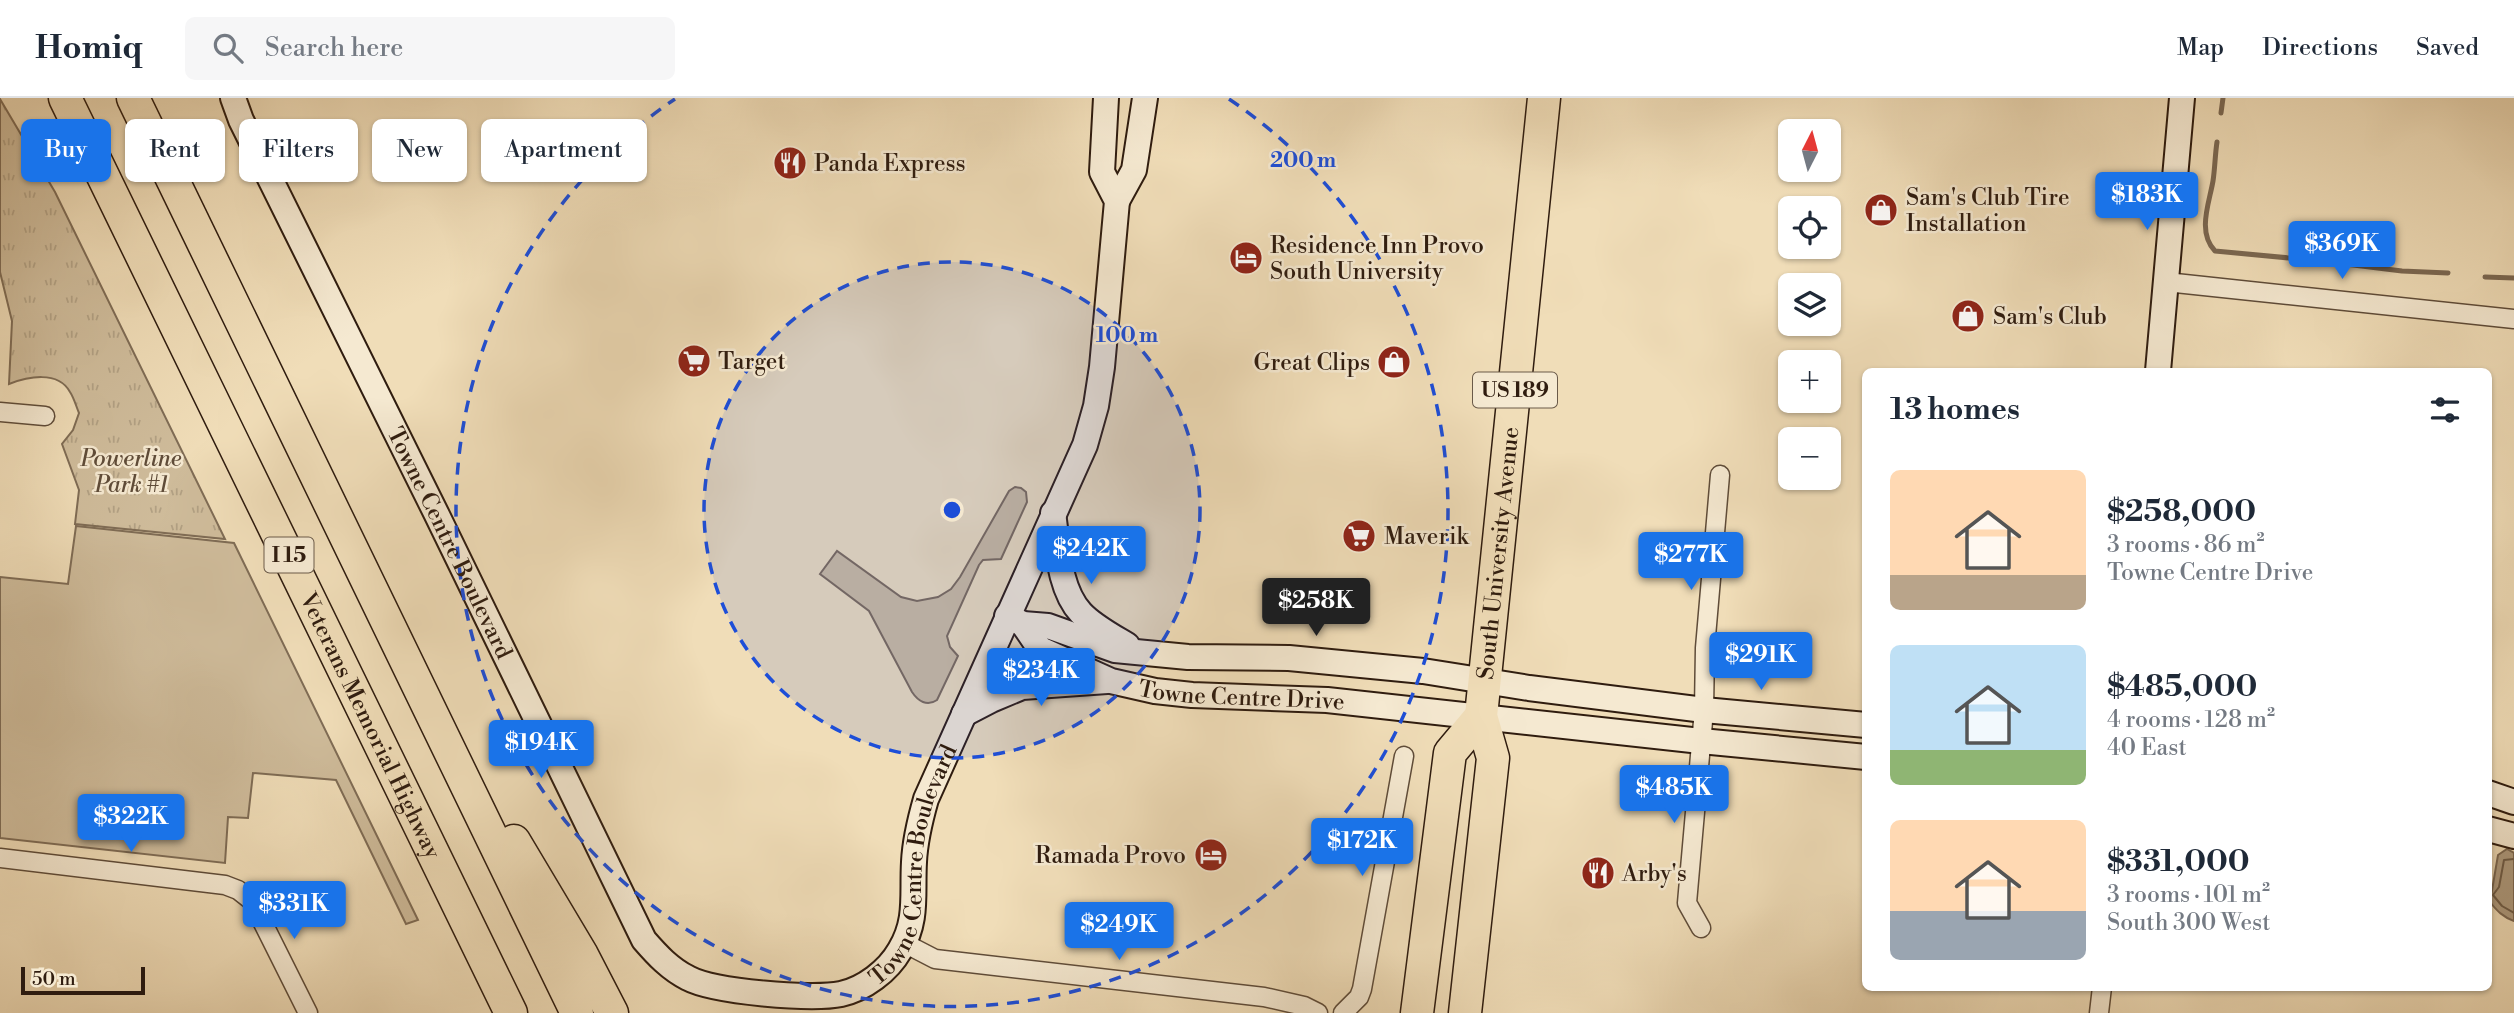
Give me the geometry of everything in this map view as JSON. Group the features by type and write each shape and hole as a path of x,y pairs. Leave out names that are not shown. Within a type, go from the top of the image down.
{"highway":[{"name":"Veterans Memorial Highway","path":"65,98 511,1013"},
{"name":"I 15","path":"133,98 577,1013"},
{"name":"South University Avenue","path":"1465,1013 1493,758 1481,716 1544,98"},
{"path":"405,660 582,955 612,1013"},
{"path":"1417,1005 1450,754 1481,716"}],"street":[{"name":"Towne Centre Boulevard","path":"233,98 241,120 644,940 664,962 688,978 708,986 732,990 816,996 841,994 858,988 887,968 904,943 915,894 914,863 918,830 926,799 964,714 1015,620 1053,513 1079,462 1096,406 1117,201"},
{"path":"1106,98 1102,172 1117,201"},
{"path":"1117,201 1134,170 1145,98"},
{"path":"2158,368 2182,98"},
{"path":"2166,282 2514,319"},
{"path":"0,412 45,416"},
{"path":"1701,928 1687,904 1720,475"},
{"path":"1053,513 1060,566 1068,592 1081,613 1140,652"},
{"name":"Towne Centre Drive","path":"1015,620 1048,626 1115,650 1188,657 1301,659 1427,671 1486,682 1704,710 1862,725"},
{"name":"Towne Centre Drive","path":"1015,620 1040,649 1111,681 1155,691 1327,700 1862,757"},
{"path":"964,714 1023,687 1111,681"},
{"path":"1343,1013 1359,997 1362,989 1404,756"},
{"path":"2492,795 2514,803"},
{"path":"2492,830 2514,836"},
{"path":"0,858 225,885 246,895 260,914 308,1013"},
{"path":"904,943 935,959 1264,997 1304,1006 1318,1013"},
{"path":"2099,1013 2102,991"}],"green space":[{"name":"Powerline Park #1","path":"0,99 21,135 21,182 49,182 55,192 225,539 75,524 79,490 62,444 73,430 79,413 73,397 58,380 42,377 9,384 12,321 0,272"},
{"path":"1015,487 1026,492 1027,502 1001,559 983,560 979,565 947,636 950,647 958,656 937,700 923,702 912,692 869,611 820,574 837,551 901,597 917,601 938,597 951,589 960,577 1009,491"},
{"path":"76,526 234,543 418,920 406,924 336,780 253,773 248,818 228,817 225,863 0,838 0,577 68,584"}],"water":[{"path":"2507,849 2514,853 2514,921 2500,913 2492,904 2498,855"}],"waterway":[{"path":"2221,113 2223,98"},
{"path":"2217,142 2205,227 2215,251 2300,259"},
{"path":"2329,262 2402,271 2448,273"},
{"path":"2485,277 2514,278"}],"place":[{"name":"Panda Express","path":"790,163"},
{"name":"Sam's Club Tire Installation","path":"1881,210"},
{"name":"Residence Inn Provo South University","path":"1246,258"},
{"name":"Sam's Club","path":"1968,316"},
{"name":"Target","path":"694,361"},
{"name":"Great Clips","path":"1394,362"},
{"name":"Maverik","path":"1359,536"},
{"name":"Ramada Provo","path":"1211,855"},
{"name":"Arby's","path":"1598,873"}]}
